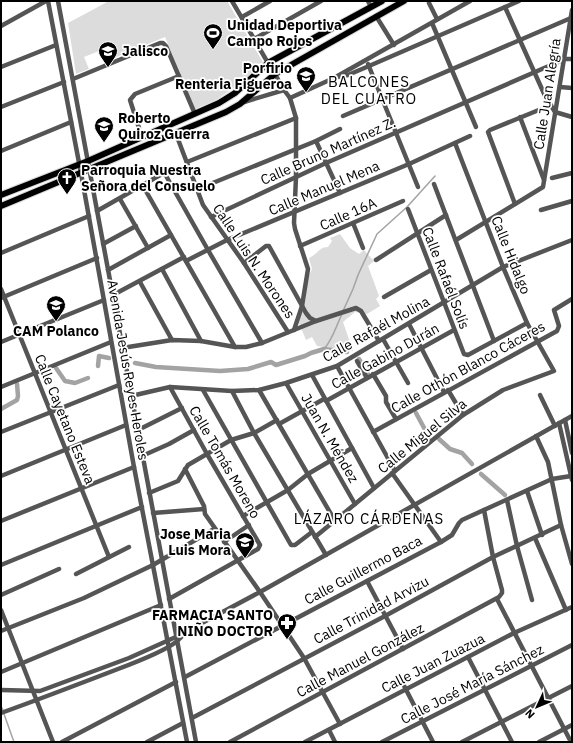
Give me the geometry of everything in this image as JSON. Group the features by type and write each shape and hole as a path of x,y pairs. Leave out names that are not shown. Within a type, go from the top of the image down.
{"main road":[{"path":"1,195 88,161 219,103 235,93 268,63 370,4 382,1"},
{"path":"376,16 386,7 397,1"},
{"path":"1,206 226,112 240,104 274,74 404,1"}],"street":[{"path":"1,26 47,1"},
{"name":"Avenida Jesús Reyes Heroles","path":"47,1 64,82 126,425 187,742"},
{"name":"Avenida Jesús Reyes Heroles","path":"58,1 161,560 169,599 179,636"},
{"path":"232,1 268,63"},
{"path":"242,17 270,1"},
{"path":"254,39 321,1"},
{"path":"290,98 334,78 470,1"},
{"path":"334,78 348,75 519,1"},
{"path":"429,3 437,19"},
{"path":"505,7 555,112 572,117"},
{"name":"Calle Juan Alegría","path":"544,180 570,31 572,10"},
{"path":"376,16 394,45"},
{"path":"343,116 571,18"},
{"path":"432,23 476,127"},
{"path":"73,80 163,43 166,46 195,114"},
{"path":"1,67 56,44"},
{"path":"565,59 572,60"},
{"name":"Calle Bruno Martínez Z.","path":"211,217 326,163 565,59"},
{"path":"367,60 418,187"},
{"path":"274,74 290,98 296,118 295,229 308,269 302,306 294,330"},
{"path":"139,128 130,100 132,96 179,76"},
{"path":"1,108 64,82"},
{"path":"560,87 572,88"},
{"path":"240,104 284,90"},
{"path":"515,204 488,132 551,105"},
{"path":"456,240 542,189 544,180 520,117"},
{"path":"187,162 296,118"},
{"path":"1,151 71,122"},
{"path":"198,189 316,141 340,129"},
{"name":"Calle Luis N. Morones","path":"176,134 204,205 244,263 288,332"},
{"name":"Calle Manuel Mena","path":"113,295 162,269 208,250 227,240 409,164 470,136"},
{"path":"316,141 340,193"},
{"name":"Calle Hidalgo","path":"455,143 503,268 527,323 554,371"},
{"path":"552,178 572,173"},
{"path":"97,211 162,174 165,174 262,343"},
{"path":"434,184 494,341 527,323"},
{"path":"143,186 235,347"},
{"path":"120,198 148,248"},
{"name":"Calle 16A","path":"300,246 403,201"},
{"path":"541,210 572,201"},
{"name":"Calle Rafaél Solís","path":"408,209 463,352 465,355 468,355 494,341"},
{"path":"376,260 446,215"},
{"path":"1,253 89,216"},
{"path":"353,223 364,248"},
{"path":"103,244 136,226"},
{"path":"108,270 171,235"},
{"name":"Calle Rafaél Molina","path":"131,396 170,387 232,391 259,390 312,375 337,366 503,268 572,240"},
{"path":"244,263 266,246 269,246 308,316 316,321"},
{"path":"3,297 96,258"},
{"path":"162,269 202,341"},
{"path":"384,297 431,270"},
{"path":"140,282 172,340"},
{"name":"Calle Cayetano Esteva","path":"1,288 3,297 20,334 109,557"},
{"name":"Calle Othón Blanco Cáceres","path":"373,432 558,330 559,326 554,310 572,299"},
{"path":"1,342 104,300"},
{"path":"122,348 172,340 202,341 235,347 246,347 262,343 316,321 356,308 361,311 396,362 408,383"},
{"path":"409,324 446,391 463,415"},
{"name":"Calle Gabino Durán","path":"149,493 178,481 188,465 230,440 254,433 301,412 367,378 454,330"},
{"path":"1,387 111,342"},
{"path":"357,361 367,378"},
{"path":"337,366 393,472 414,505 441,542"},
{"name":"Calle Miguel Silva","path":"315,537 463,415 503,390 554,371"},
{"path":"373,374 386,396 386,402 396,419"},
{"path":"312,375 374,488"},
{"name":"Juan N. Méndez","path":"286,383 301,412 355,504"},
{"path":"1,432 119,385"},
{"name":"Calle Tomás Moreno","path":"170,387 207,454 260,544 260,547 236,560"},
{"path":"203,390 230,440 291,545 293,546 312,532"},
{"path":"259,390 335,520"},
{"path":"232,391 254,433 326,555"},
{"path":"540,395 557,424 572,478"},
{"path":"138,430 182,408"},
{"path":"1,690 40,691 129,658 179,636 572,416"},
{"path":"565,420 572,453"},
{"path":"1,476 126,425"},
{"path":"142,456 169,444 194,430"},
{"path":"536,436 548,462 572,564"},
{"path":"243,516 288,490 308,474 352,448"},
{"path":"1,521 134,467"},
{"path":"185,469 203,503 204,514 260,592 304,658 340,724"},
{"name":"Calle Guillermo Baca","path":"185,677 441,542 452,535 461,521 552,479 572,478"},
{"path":"526,491 542,535"},
{"path":"507,500 517,546 532,600"},
{"path":"1,565 142,507"},
{"path":"153,513 204,509"},
{"path":"484,510 493,557 502,590 499,597 514,633 571,742"},
{"path":"224,542 249,525"},
{"name":"Calle Trinidad Arvizu","path":"192,718 493,557 562,526"},
{"path":"1,631 84,598 153,565 214,529"},
{"path":"535,538 566,610"},
{"path":"76,574 129,546"},
{"path":"169,599 236,560"},
{"path":"1,595 59,569"},
{"path":"367,581 403,649"},
{"name":"Calle Manuel González","path":"230,742 499,597"},
{"path":"1,672 161,605"},
{"name":"Calle Juan Zuazua","path":"305,742 514,633 572,606"},
{"path":"1,610 53,742"},
{"path":"179,636 177,642 185,677 196,742"},
{"path":"1,713 131,664 177,642"},
{"name":"Calle José María Sánchez","path":"382,742 572,645"},
{"path":"468,657 512,742"},
{"path":"399,676 433,742"},
{"path":"62,742 176,682"},
{"path":"462,742 572,686"},
{"path":"147,742 183,723"},
{"path":"539,742 572,726"},
{"path":"329,730 335,742"}],"shaded area":[{"path":"109,1 227,1 264,64 216,100 195,109 165,37 109,60 104,49 84,57 89,69 76,74 68,23"},
{"path":"340,234 350,248 359,254 364,250 374,261 368,266 379,296 376,299 380,306 367,314 355,312 343,322 353,351 317,346 312,337 306,340 299,323 309,275 312,269 309,258 320,249 328,247 332,241 330,238"}],"waterway":[{"path":"343,311 377,234 407,207 435,176"},
{"path":"324,349 332,337 342,314"},
{"path":"135,363 156,367 220,371 248,369 271,362 276,365 324,349 347,352"},
{"path":"98,366 99,356 109,358"},
{"path":"359,359 368,374"},
{"path":"56,368 65,381 75,383 88,378"},
{"path":"1,409 17,400 17,384"},
{"path":"416,413 429,437"},
{"path":"439,439 450,449 462,453 472,464"},
{"path":"481,474 505,495"},
{"path":"1,706 3,710"},
{"path":"4,714 14,742"}],"place":[{"name":"Unidad Deportiva Campo Rojos","path":"213,50"},
{"name":"Jalisco","path":"108,68"},
{"name":"Porfirio Renteria Figueroa","path":"306,93"},
{"name":"Roberto Quiroz Guerra","path":"104,143"},
{"name":"Parroquia Nuestra Señora del Consuelo","path":"67,195"},
{"name":"CAM Polanco","path":"56,322"},
{"name":"Jose Maria Luis Mora","path":"245,559"},
{"name":"FARMACIA SANTO NIÑO DOCTOR","path":"287,640"}],"district":[{"name":"BALCONES DEL CUATRO","path":"369,90"},
{"name":"LÁZARO CÁRDENAS","path":"369,518"}]}
